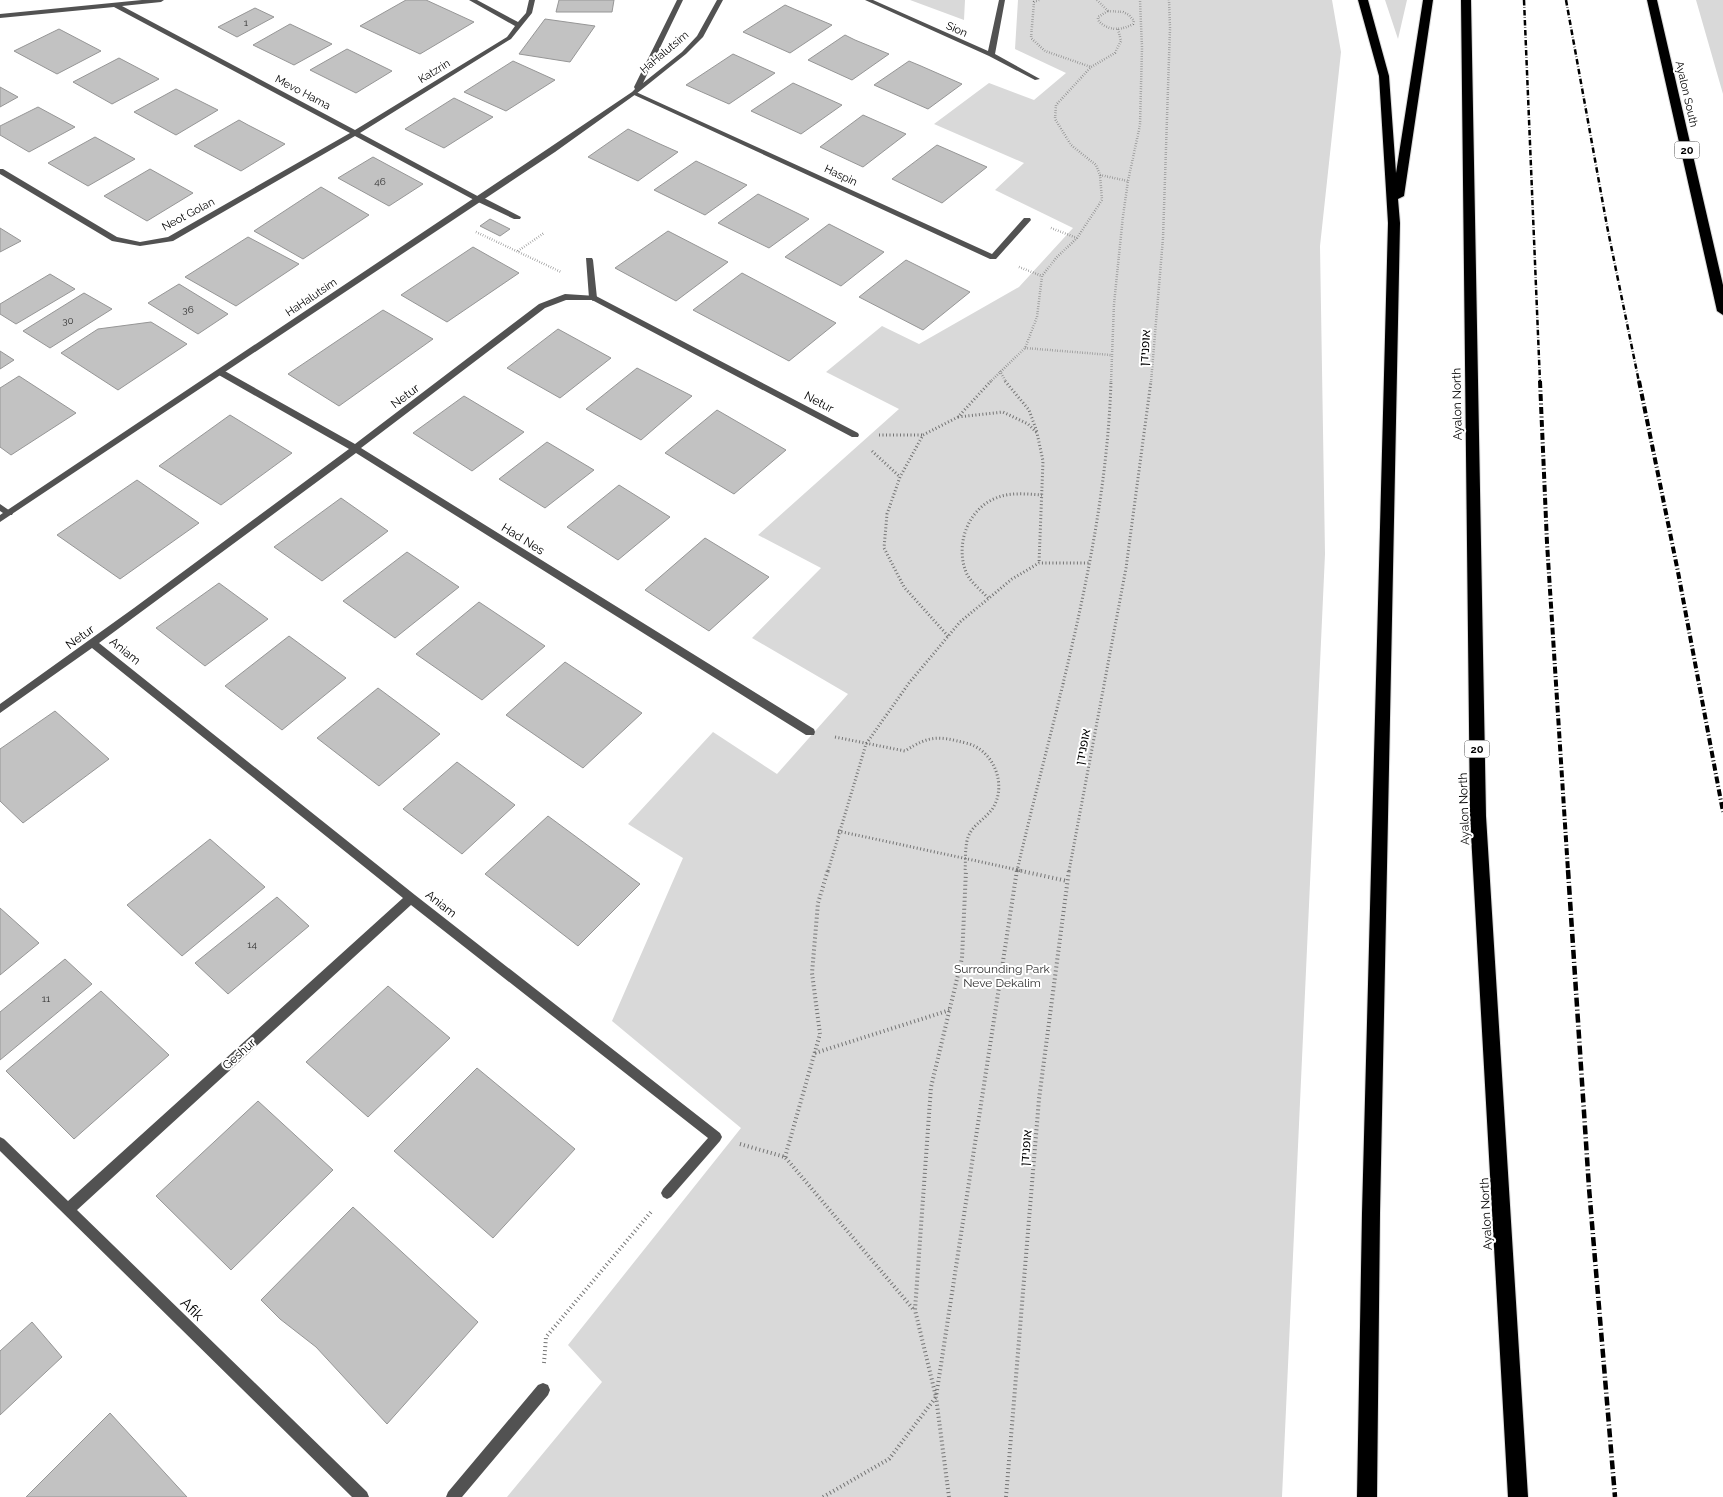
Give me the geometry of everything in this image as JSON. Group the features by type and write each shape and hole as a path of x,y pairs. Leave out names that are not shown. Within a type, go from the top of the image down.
{"highway":[{"path":"1363,0 1384,76 1394,223 1367,1491"},
{"path":"1394,223 1428,0"},
{"name":"Ayalon North","path":"1466,0 1478,816 1518,1497"},
{"name":"Ayalon South","path":"1652,0 1722,306"}],"street":[{"path":"0,16 161,0"},
{"path":"472,0 520,26"},
{"name":"Katzrin","path":"356,132 509,38 529,13 532,0"},
{"name":"HaHalutsim","path":"634,93 680,0"},
{"name":"HaHalutsim","path":"0,519 479,199 634,93 684,53 700,37 720,0"},
{"name":"Sion","path":"868,0 991,55 1037,80"},
{"path":"991,55 1002,0"},
{"name":"Mevo Hama","path":"116,5 479,199 517,217"},
{"name":"Haspin","path":"634,93 993,257 1027,220"},
{"name":"Neot Golan","path":"0,171 115,239 140,244 170,239 356,132"},
{"path":"589,260 593,298"},
{"name":"Netur","path":"0,709 93,644 356,449 542,306 565,297 593,298 855,435"},
{"name":"Had Nes","path":"220,372 356,449 810,732"},
{"path":"0,507 9,513"},
{"name":"Aniam","path":"93,644 411,898 716,1137"},
{"name":"Geshur","path":"68,1210 411,898"},
{"path":"667,1193 716,1137"},
{"name":"Afik","path":"0,1144 362,1497"},
{"path":"453,1497 543,1390"}],"path":[{"path":"1038,0 1034,1 1031,38 1046,51 1091,67"},
{"path":"1097,0 1108,11"},
{"path":"823,1497 889,1459 936,1397 1017,871 1090,563 1110,422 1114,304 1128,181 1140,126 1140,0"},
{"name":"אופנידן","path":"1006,1497 1039,1099 1067,881 1126,568 1151,383 1163,238 1170,28 1169,0"},
{"path":"1133,18 1134,21 1129,27 1118,29 1107,28 1098,20 1100,14 1108,11 1125,12 1133,18 1141,17"},
{"path":"855,435 923,435 958,417 1000,371 1025,348 1037,317 1042,276 1076,238 1102,200 1100,176 1096,165 1071,145 1055,119 1056,105 1091,67 1114,53 1121,41 1118,29"},
{"path":"1100,176 1128,181"},
{"path":"449,219 564,273 565,297"},
{"path":"517,252 544,233"},
{"path":"1025,348 1111,355"},
{"path":"1000,371 1007,384 1029,410 1038,433 1042,461 1039,563"},
{"path":"958,417 1003,412 1028,424 1038,433"},
{"path":"855,435 900,476"},
{"path":"923,435 900,476 887,514 884,548 904,588 948,636"},
{"path":"988,598 966,573 961,548 967,528 976,512 983,505 997,498 1023,494 1042,495"},
{"path":"785,1157 820,1034 812,973 818,903 838,831 866,744 909,684 948,636 960,622 988,598 1012,579 1039,563 1090,563"},
{"path":"810,732 904,750 922,740 944,737 971,744 984,754 997,770 999,787 995,805 969,834 966,858 962,958 931,1087 915,1310 936,1397 949,1497"},
{"path":"838,831 1067,881"},
{"path":"814,1053 950,1010"},
{"path":"716,1137 785,1157 915,1310"},
{"path":"543,1390 546,1337 667,1193"}],"green space":[{"path":"910,0 965,0 964,20"},
{"name":"Surrounding Park Neve Dekalim","path":"1018,0 1332,0 1341,52 1320,246 1325,554 1282,1497 507,1497 602,1382 568,1345 741,1128 612,1021 683,858 628,824 713,732 777,774 848,694 752,638 821,568 758,535 899,409 826,372 882,326 919,344 1019,287 1073,228 995,190 1024,163 934,124 989,83 1034,100 1066,73 1015,49"},
{"path":"1385,0 1407,0 1398,39"},
{"path":"1696,0 1723,0 1723,94"}],"building":[{"path":"406,0 426,0 474,22 420,54 360,26"},
{"path":"559,0 614,0 612,12 556,12"},
{"path":"785,5 832,25 790,53 743,32"},
{"path":"255,8 274,17 237,37 218,27"},
{"path":"545,19 595,26 570,62 519,54"},
{"path":"290,24 332,44 294,65 253,45"},
{"path":"59,29 101,51 57,74 14,51"},
{"path":"845,35 889,54 852,80 808,60"},
{"path":"347,49 392,71 356,93 310,70"},
{"path":"733,54 775,73 729,104 686,85"},
{"path":"119,58 159,79 112,104 73,82"},
{"path":"513,61 555,80 506,111 464,92"},
{"path":"909,61 962,84 928,109 874,85"},
{"path":"793,83 842,105 801,134 751,111"},
{"path":"0,87 18,97 0,107"},
{"path":"176,89 218,110 176,135 134,112"},
{"path":"454,98 493,117 444,148 405,129"},
{"path":"38,107 75,127 29,152 0,135 0,126"},
{"path":"863,115 906,134 863,167 820,147"},
{"path":"239,120 285,144 241,171 194,146"},
{"path":"628,129 678,152 638,181 588,157"},
{"path":"95,137 135,159 88,186 48,163"},
{"path":"937,145 987,167 942,203 892,179"},
{"path":"373,157 423,184 389,206 338,178"},
{"path":"696,161 747,185 705,215 654,190"},
{"path":"150,169 193,193 147,221 104,196"},
{"path":"321,187 369,215 303,259 254,231"},
{"path":"758,194 809,219 769,248 718,223"},
{"path":"490,219 510,229 500,236 480,226"},
{"path":"829,224 884,252 841,286 785,257"},
{"path":"0,228 21,241 0,252"},
{"path":"668,231 728,262 676,301 615,268"},
{"path":"248,237 299,264 236,306 185,277"},
{"path":"473,247 519,273 447,322 401,295"},
{"path":"906,260 970,292 923,330 859,297"},
{"path":"742,273 836,323 789,361 693,310"},
{"path":"50,274 75,289 16,324 0,314 0,304"},
{"path":"179,284 228,314 198,334 148,303"},
{"path":"84,293 112,309 50,348 23,331"},
{"path":"383,310 433,339 339,406 288,374"},
{"path":"151,322 187,344 118,390 61,353 98,329"},
{"path":"558,329 611,358 560,398 507,368"},
{"path":"0,351 14,360 0,369"},
{"path":"637,368 692,396 641,440 586,409"},
{"path":"19,376 76,413 11,455 0,447 0,388"},
{"path":"464,396 524,432 472,471 413,433"},
{"path":"717,410 786,450 734,494 665,453"},
{"path":"230,415 292,453 221,505 159,466"},
{"path":"547,442 594,470 545,508 499,479"},
{"path":"137,480 199,523 120,579 57,535"},
{"path":"619,485 670,517 618,560 567,527"},
{"path":"341,498 388,531 322,581 274,547"},
{"path":"705,538 769,577 709,631 645,590"},
{"path":"407,552 459,587 395,638 343,601"},
{"path":"219,583 268,619 205,666 156,628"},
{"path":"479,602 545,646 482,700 416,654"},
{"path":"289,636 346,678 282,730 225,686"},
{"path":"565,662 642,713 583,768 506,715"},
{"path":"378,688 440,734 379,786 317,738"},
{"path":"55,711 109,759 23,823 0,801 0,749"},
{"path":"457,762 515,805 462,854 403,809"},
{"path":"548,816 640,884 578,946 485,874"},
{"path":"210,839 265,887 182,956 127,905"},
{"path":"277,897 309,926 228,994 195,963"},
{"path":"0,908 39,943 0,975"},
{"path":"65,959 92,984 0,1060 0,1012"},
{"path":"388,986 450,1038 368,1117 306,1062"},
{"path":"101,991 169,1055 74,1139 6,1071"},
{"path":"477,1068 575,1149 493,1238 394,1151"},
{"path":"258,1101 333,1170 231,1270 156,1196"},
{"path":"353,1207 478,1322 387,1424 316,1347 280,1319 261,1300"},
{"path":"32,1322 62,1357 0,1415 0,1351"},
{"path":"110,1413 187,1497 26,1497"}],"railway":[{"path":"1524,0 1540,382"},
{"path":"1566,0 1607,226 1639,382"},
{"path":"1540,381 1547,543 1568,871"},
{"path":"1639,381 1678,572 1723,812"},
{"path":"1568,870 1589,1188 1615,1497"}]}
